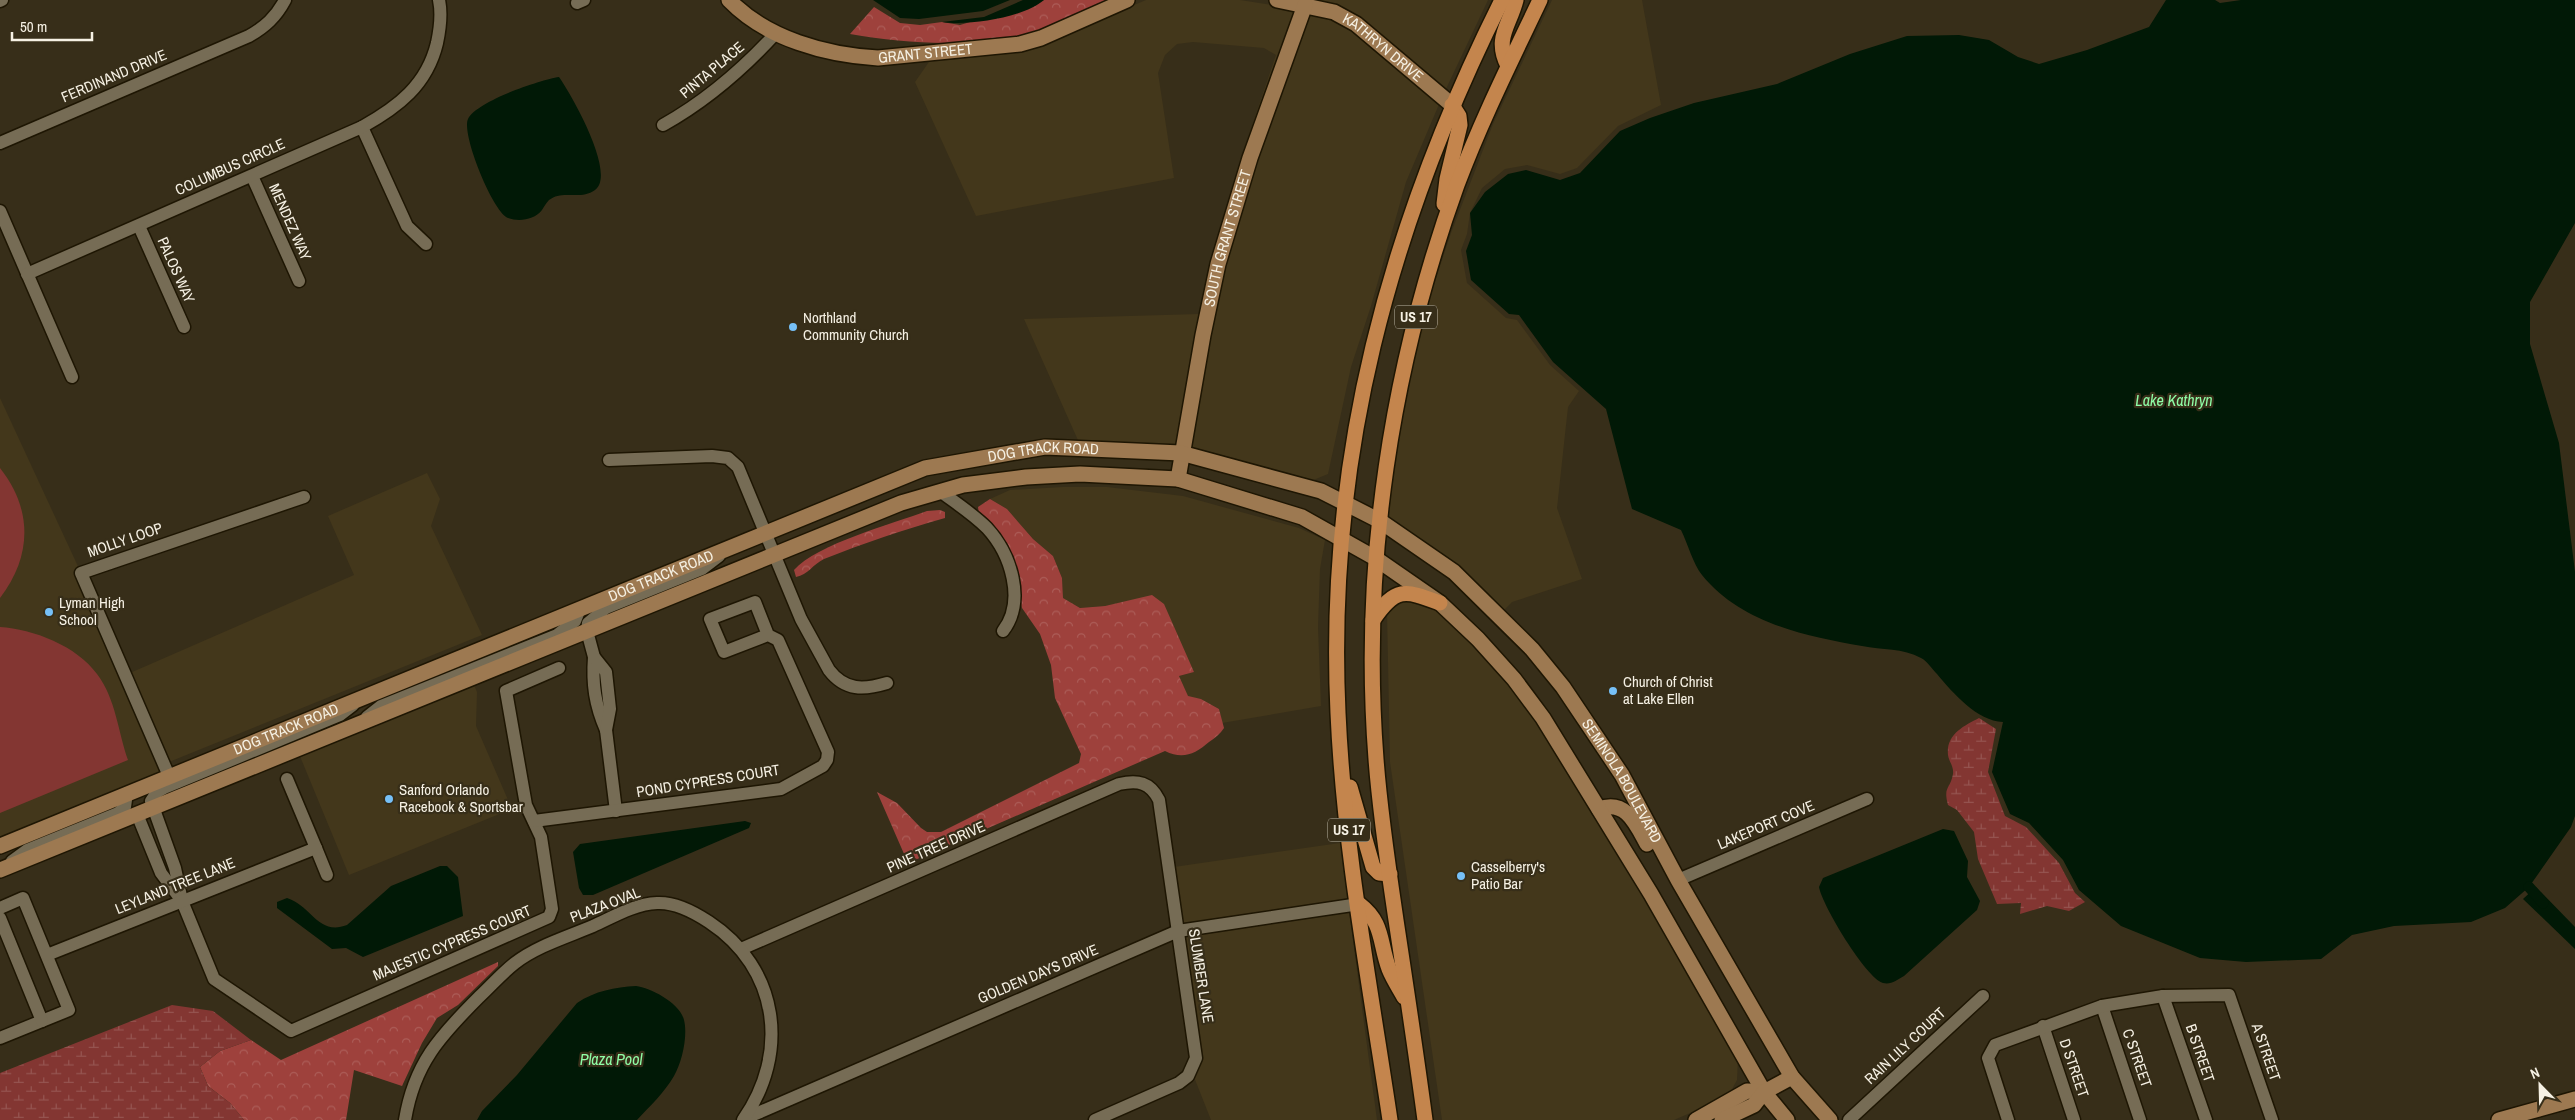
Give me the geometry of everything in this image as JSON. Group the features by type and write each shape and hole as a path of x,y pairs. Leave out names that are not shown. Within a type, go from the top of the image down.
{"main road":[{"name":"GRANT STREET","path":"729,0 776,33 809,46 837,54 878,58 1020,44 1041,38 1127,0"},
{"path":"1277,0 1305,5"},
{"name":"US 17","path":"1390,1120 1341,762 1337,638 1340,537 1356,422 1385,299 1410,214 1452,104 1502,0"},
{"path":"1508,66 1503,57 1502,39 1516,0"},
{"name":"US 17","path":"1425,1120 1390,874 1376,760 1372,620 1375,558 1391,432 1404,367 1427,276 1458,184 1508,66 1540,0"},
{"name":"KATHRYN DRIVE","path":"1305,5 1334,12 1356,24 1452,104"},
{"name":"SOUTH GRANT STREET","path":"1178,479 1181,453 1218,264 1250,158 1305,5"},
{"path":"1440,235 1447,179 1460,125 1459,116 1452,104"},
{"name":"DOG TRACK ROAD","path":"0,846 925,468 1046,447 1181,453 1318,490 1344,501"},
{"name":"DOG TRACK ROAD","path":"0,870 901,503 963,485 1080,474 1178,479 1302,517 1340,537"},
{"name":"SEMINOLA BOULEVARD","path":"1344,501 1380,521 1454,572 1532,648 1563,687 1622,775 1678,880 1792,1077 1830,1120"},
{"path":"1340,537 1375,558 1440,603 1478,639 1514,680 1543,718 1651,894 1764,1092 1787,1120"},
{"path":"1372,620 1384,604 1397,595 1410,592 1440,603"},
{"path":"1341,762 1362,822 1370,862 1379,873 1390,874"},
{"path":"1599,809 1611,805 1628,812 1662,868 1668,876 1678,880"},
{"path":"1359,904 1370,912 1376,923 1389,969 1409,1007"},
{"path":"1729,1119 1754,1106 1764,1092 1792,1077"},
{"path":"1696,1120 1747,1092 1764,1092"},
{"path":"2499,1120 2575,1099"}],"street":[{"name":"FERDINAND DRIVE","path":"0,143 249,36 263,28 277,14 285,0"},
{"name":"COLUMBUS CIRCLE","path":"27,274 362,127 387,113 406,98 425,76 434,55 439,30 439,0"},
{"name":"PINTA PLACE","path":"663,125 685,113 745,67 776,33"},
{"path":"362,127 407,226 426,244"},
{"name":"MENDEZ WAY","path":"252,176 299,281"},
{"path":"0,211 72,377"},
{"name":"PALOS WAY","path":"138,226 184,327"},
{"path":"609,460 712,456 728,458 738,467 800,618 835,678 852,688 874,687 887,683"},
{"path":"941,492 976,518 996,540 1012,579 1015,602 1011,620 1002,631"},
{"name":"MOLLY LOOP","path":"169,776 81,573 304,497"},
{"path":"606,730 596,709 592,679 594,656 587,631 588,623 599,612 702,569 727,550"},
{"name":"POND CYPRESS COURT","path":"534,821 781,789 823,766 827,760 828,752 778,640 768,634 755,602 710,619 724,652 768,634"},
{"path":"359,724 381,706 557,635 575,621 578,611"},
{"path":"594,656 606,672 610,709 606,730 616,811"},
{"name":"MAJESTIC CYPRESS COURT","path":"152,808 172,858 182,901 214,979 291,1030 545,921 552,910 541,836 526,805 506,691 560,668"},
{"path":"595,698 608,696"},
{"path":"152,808 151,801 157,792 340,715 351,709 356,701"},
{"path":"287,779 327,875"},
{"name":"PINE TREE DRIVE","path":"741,949 1119,784 1134,780 1145,783"},
{"name":"SLUMBER LANE","path":"1095,1120 1179,1083 1194,1067 1195,1045 1159,800 1154,791 1145,783"},
{"path":"0,870 27,850 118,813 125,807 127,793"},
{"name":"LAKEPORT COVE","path":"1678,880 1866,799"},
{"name":"MAJESTIC CYPRESS COURT","path":"138,814 161,873 182,901"},
{"path":"0,854 18,838"},
{"name":"LEYLAND TREE LANE","path":"47,955 316,848"},
{"path":"0,908 23,898 69,1010 0,1038"},
{"name":"PLAZA OVAL","path":"405,1120 408,1099 418,1072 430,1050 451,1025 515,963 535,950 638,906 657,903 675,905 697,914 722,931 741,949 765,994 773,1031 766,1077 743,1120"},
{"name":"GOLDEN DAYS DRIVE","path":"743,1120 1178,931 1359,904"},
{"path":"0,918 42,1021"},
{"name":"A STREET","path":"2163,996 2229,995 2272,1120"},
{"name":"RAIN LILY COURT","path":"1849,1120 1983,996"},
{"path":"2008,1120 1988,1058 1995,1045 2102,1006 2163,996"},
{"name":"B STREET","path":"2163,996 2206,1120"},
{"name":"C STREET","path":"2102,1006 2140,1120"},
{"name":"D STREET","path":"2043,1026 2074,1120"}],"shaded area":[{"path":"1146,0 1240,0 1297,9 1245,156 1181,453 1081,447 1024,319 1199,314 1242,155 1276,55 1264,48 1193,42 1177,44 1165,55 1158,73 1174,178 976,216 915,82 931,59 1043,44"},
{"path":"1311,0 1488,0 1445,91"},
{"path":"1552,0 1642,0 1661,105 1618,126 1577,168 1560,174 1527,165 1505,169 1482,188 1470,213 1467,234 1461,250 1467,283 1506,318 1517,320 1550,365 1579,391 1568,407 1557,508 1582,579 1512,602 1502,612 1384,518 1406,369 1451,233 1493,124"},
{"path":"1309,12 1333,18 1354,29 1440,102 1406,182 1371,306 1351,367 1328,474 1311,481 1188,446 1223,266 1255,161"},
{"name":"Lyman High School","path":"0,398 82,575 169,776 0,846"},
{"path":"427,473 440,499 431,526 482,635 169,762 130,673 354,575 328,516"},
{"path":"1107,487 1183,496 1299,528 1325,540 1320,569 1318,627 1321,706 1222,723 1219,709 1201,699 1188,697 1179,676 1194,672 1152,596 1105,606 1080,608 1063,598 1062,578 1053,556 1033,539 1007,509 990,499 1010,490"},
{"path":"1410,598 1432,607 1470,640 1517,693 1567,768 1738,1058 1737,1080 1731,1091 1713,1103 1674,1120 1442,1120 1390,762 1387,611 1400,601"},
{"path":"471,678 477,692 476,726 512,809 349,875 297,749"},
{"path":"1340,843 1348,899 1183,924 1174,867"},
{"path":"1349,911 1377,1120 1211,1120 1194,1077 1202,1060 1185,936"}],"green space":[{"path":"1044,0 1110,0 1055,25 1023,35 998,39 949,43 899,41 850,34 874,7 900,23 920,25 942,22 960,25"},
{"path":"0,468 11,484 18,500 23,517 24,533 23,549 18,566 11,582 0,598"},
{"path":"990,499 1007,509 1033,539 1053,556 1062,578 1063,598 1080,608 1105,606 1152,595 1164,604 1194,672 1179,676 1188,696 1201,699 1219,709 1224,728 1204,746 1194,752 1178,755 1165,751 908,863 877,792 897,803 927,832 941,832 1079,763 1081,754 1055,698 1051,665 1040,634 1022,608 1015,572 1006,547 997,530 979,514 978,507"},
{"path":"940,510 945,512 945,518 884,537 824,559 804,574 796,577 794,570 805,561 837,543 927,511"},
{"path":"0,627 13,628 40,635 66,647 88,664 97,674 113,705 128,760 0,813"},
{"path":"1979,718 1996,729 1988,772 2005,816 2026,827 2059,863 2075,893 2085,902 2069,911 2047,906 2020,914 2021,903 1997,904 1978,859 1974,832 1957,810 1948,805 1947,791 1953,774 1948,755 1950,741 1957,732"},
{"path":"498,962 498,966 458,1005 437,1018 422,1043 402,1086 354,1070 346,1120 244,1120 230,1103 208,1086 200,1067 220,1051 251,1040 281,1060"},
{"path":"172,1005 213,1011 251,1040 220,1051 200,1067 208,1086 230,1103 244,1120 0,1120 0,1073"}],"water":[{"path":"873,0 1010,0 983,11 919,19 900,18"},
{"path":"1023,0 1044,0 1023,12 1009,16 980,22 942,22 984,17"},
{"name":"Lake Kathryn","path":"2166,0 2215,0 2220,3 2241,0 2575,0 2575,223 2530,302 2530,344 2559,443 2575,572 2575,816 2571,827 2529,887 2505,908 2471,922 2394,926 2352,935 2321,959 2246,962 2200,958 2121,926 2079,890 2063,860 2029,823 2010,814 1992,772 2003,722 1984,717 1966,705 1921,658 1900,651 1840,642 1797,632 1775,625 1735,605 1702,575 1693,560 1681,530 1632,509 1606,409 1553,362 1519,315 1509,314 1471,280 1466,251 1472,235 1470,213 1485,192 1508,174 1526,170 1560,180 1580,173 1620,131 1650,118 1694,103 1777,84 1850,54 1907,36 1959,35 1989,40 2018,57 2039,64 2087,50 2149,27"},
{"path":"559,77 590,134 600,168 600,181 595,190 589,193 554,197 549,200 539,213 531,218 517,220 508,218 494,202 480,172 469,140 468,119 483,105 510,92"},
{"path":"745,821 751,823 749,828 593,895 583,895 579,888 573,852 580,844"},
{"path":"1943,829 1954,831 1968,861 1967,877 1980,901 1977,910 1904,976 1891,983 1883,983 1875,978 1866,968 1846,940 1828,909 1819,887 1823,878"},
{"path":"440,866 447,866 458,877 463,916 363,957 346,948 332,949 277,908 277,902 287,898 296,902 329,927 347,925 391,886"},
{"path":"2536,887 2575,927 2575,949 2523,899"},
{"name":"Plaza Pool","path":"636,986 657,993 671,1002 681,1014 685,1026 682,1056 674,1076 661,1094 637,1120 477,1120 482,1111 517,1075 577,1003 605,990"}],"waterway":[{"path":"2529,887 2543,903"}],"place":[{"name":"Northland Community Church","path":"793,327"},
{"name":"Lyman High School","path":"49,612"},
{"name":"Church of Christ at Lake Ellen","path":"1613,691"},
{"name":"Sanford Orlando Racebook & Sportsbar","path":"389,799"},
{"name":"Casselberry's Patio Bar","path":"1461,876"}]}
